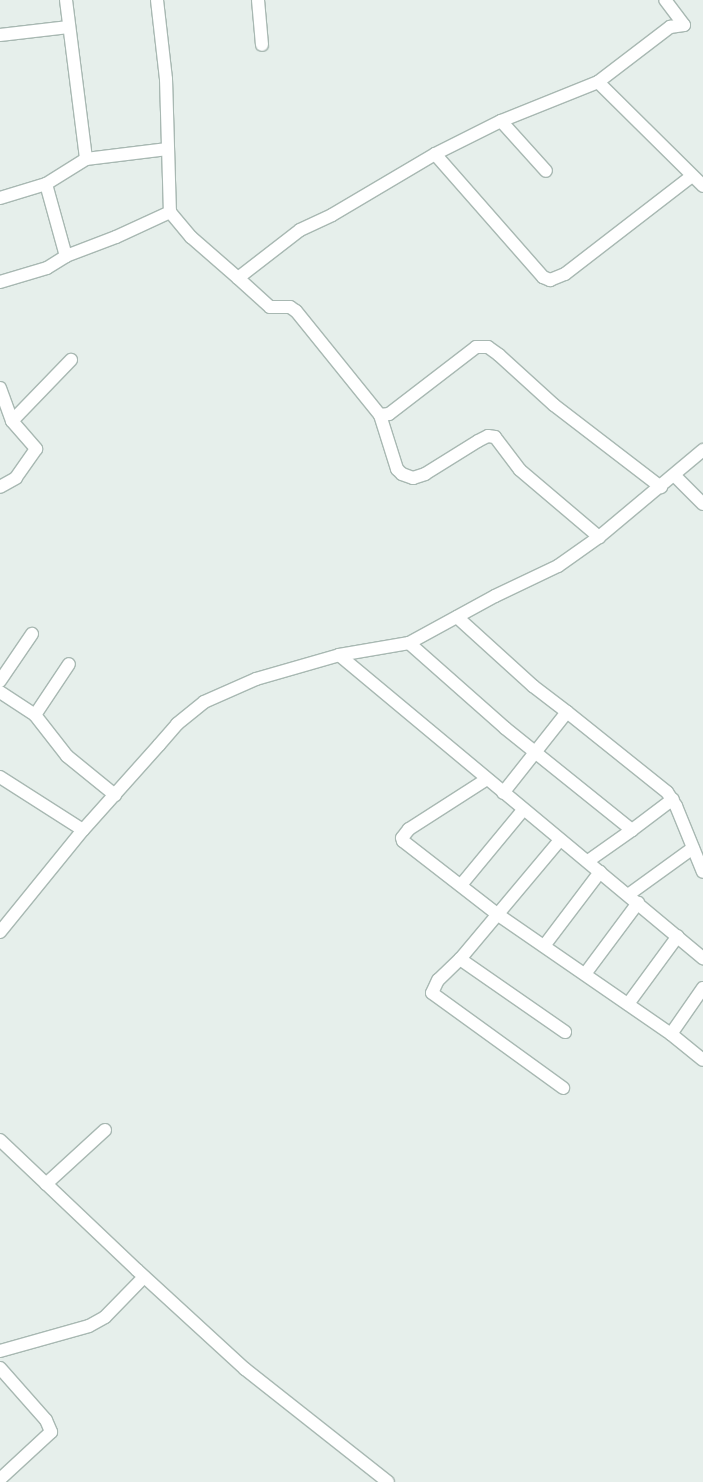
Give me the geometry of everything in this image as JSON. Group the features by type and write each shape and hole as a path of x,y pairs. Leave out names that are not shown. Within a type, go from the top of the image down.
{"street":[{"path":"66,0 86,158"},
{"path":"157,0 166,79 170,212 191,237 270,307 293,308 380,415 397,469 402,474 413,478 426,474 478,441 488,436 495,437 520,470 599,537"},
{"path":"258,0 262,45"},
{"path":"238,278 300,230 332,215 435,154 501,121 598,82 670,27 684,26 665,0"},
{"path":"0,35 69,27"},
{"path":"598,82 703,186"},
{"path":"501,121 546,172"},
{"path":"0,198 46,184 86,158 167,149"},
{"path":"435,154 543,277 550,280 565,274 692,176"},
{"path":"46,184 66,256"},
{"path":"0,282 47,268 66,256 116,237 170,212"},
{"path":"380,415 389,414 476,347 488,347 554,405 661,487"},
{"path":"12,421 71,360"},
{"path":"0,388 12,421 36,449 16,478 0,487"},
{"path":"0,932 83,830 178,724 204,702 256,679 339,655 409,643 495,596 544,574 599,537 661,487 703,450"},
{"path":"674,475 703,504"},
{"path":"457,617 533,686 658,783 673,799 703,872"},
{"path":"0,681 32,634"},
{"path":"409,643 536,754 632,830"},
{"path":"339,655 523,810 588,861 703,958"},
{"path":"35,715 69,664"},
{"path":"0,692 35,715 67,756 115,795"},
{"path":"503,793 536,754 567,712"},
{"path":"0,777 83,830"},
{"path":"487,780 409,829 402,838 411,849 461,885 497,914 671,1034 703,1060"},
{"path":"588,861 673,799"},
{"path":"461,885 523,810"},
{"path":"560,840 460,959 438,980 432,993 563,1088"},
{"path":"628,895 693,848"},
{"path":"544,946 600,872"},
{"path":"585,974 638,903"},
{"path":"628,1004 678,936"},
{"path":"460,959 566,1032"},
{"path":"671,1034 703,988"},
{"path":"46,1184 105,1130"},
{"path":"0,1140 144,1277 246,1369 388,1482"},
{"path":"0,1351 89,1326 99,1320 144,1277"},
{"path":"0,1368 46,1420 51,1432 46,1440 0,1479"}]}
